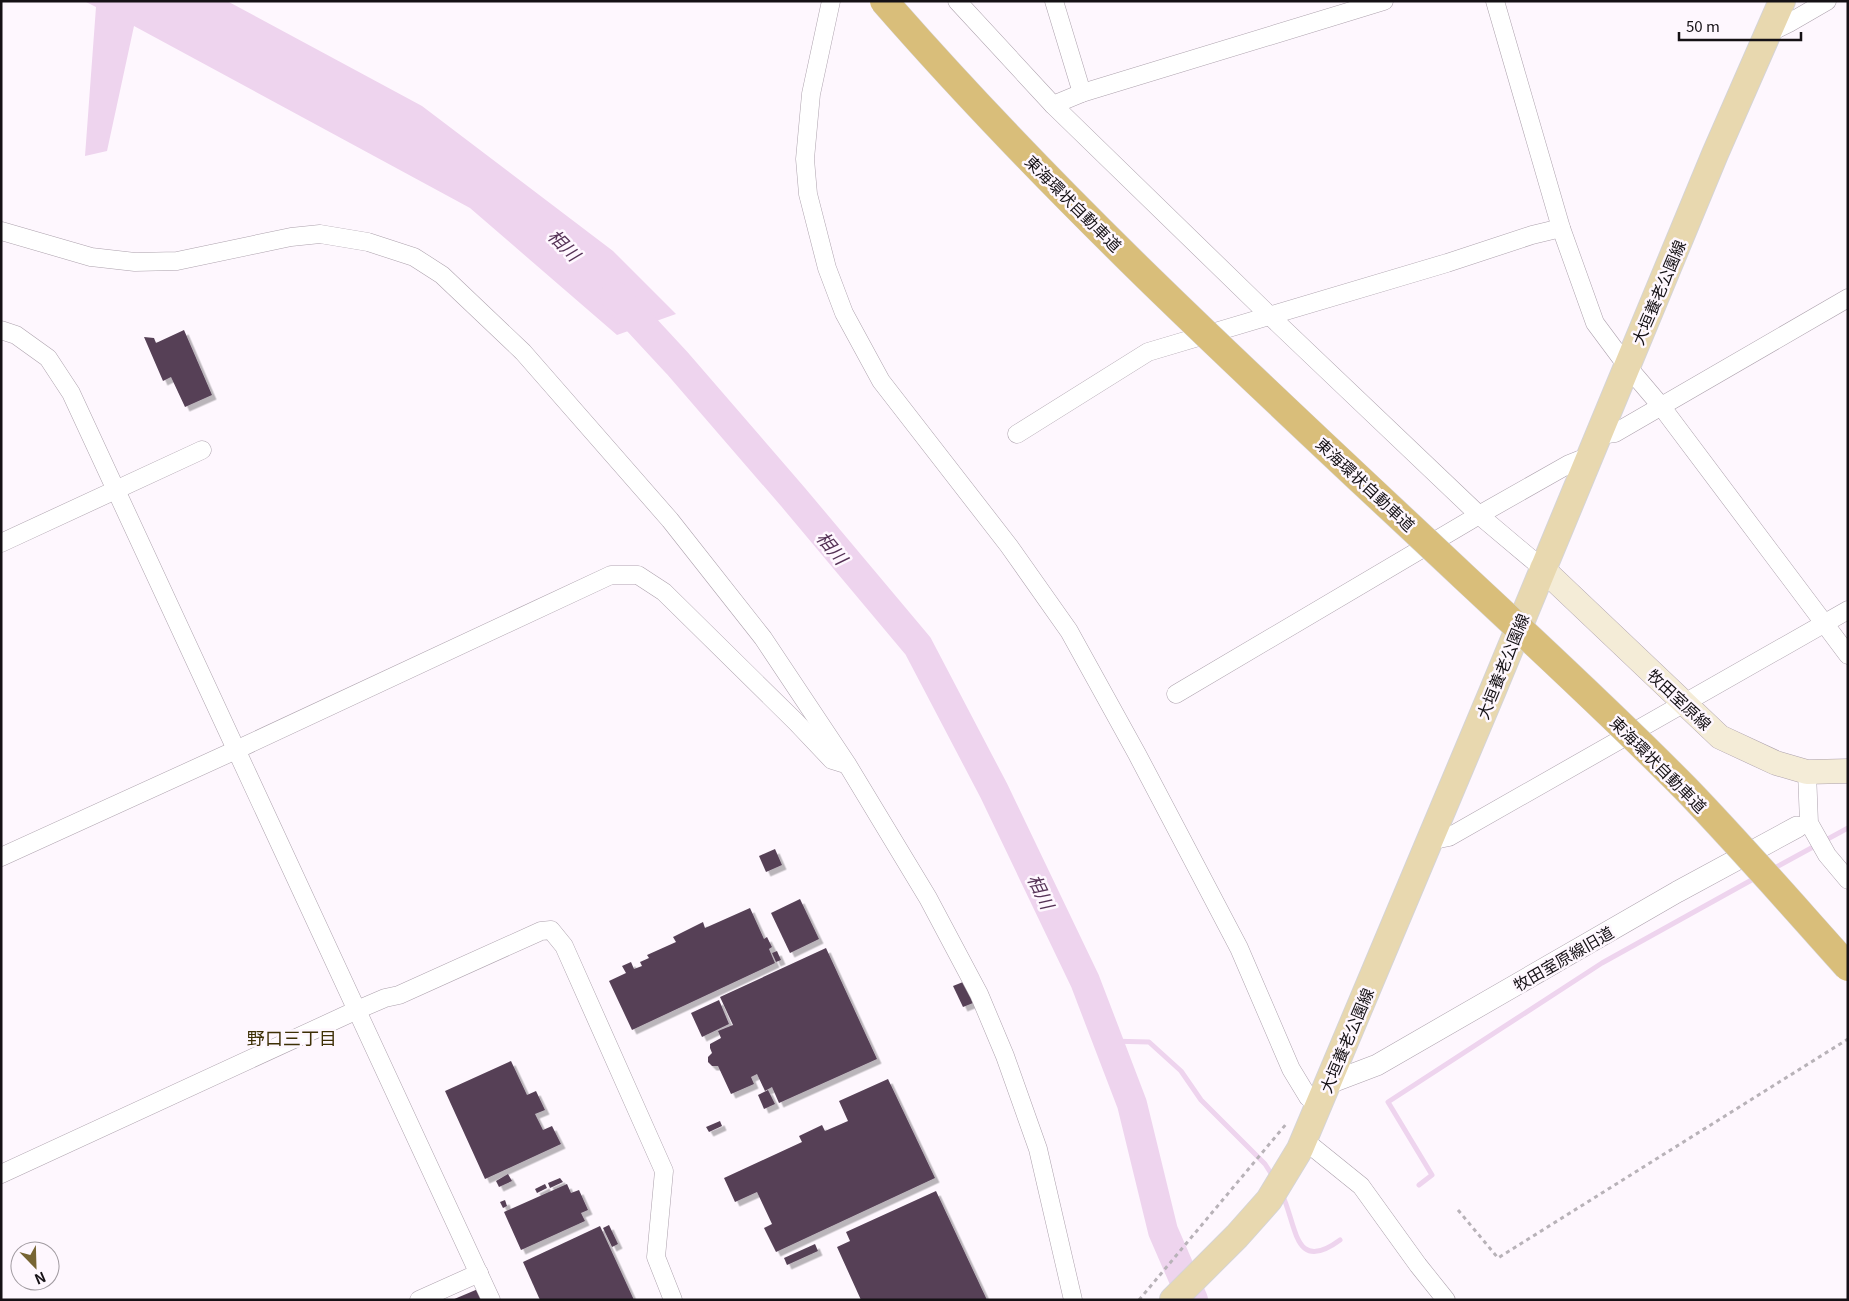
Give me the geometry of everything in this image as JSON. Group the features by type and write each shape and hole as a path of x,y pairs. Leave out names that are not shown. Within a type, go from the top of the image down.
{"highway":[{"name":"東海環状自動車道","path":"884,1 995,124 1084,214 1285,409 1589,694 1686,790 1848,966"}],"main road":[{"name":"大垣養老公園線","path":"1173,1300 1237,1236 1269,1200 1302,1144 1318,1096 1493,690 1715,154 1782,1"},
{"name":"牧田室原線","path":"1542,568 1720,737 1776,763 1807,772 1848,771"}],"street":[{"path":"831,1 811,94 805,159 808,194 827,268 844,313 881,381 1008,546 1069,631 1137,754 1239,948 1290,1069 1318,1096"},
{"path":"957,1 1053,105 1269,315 1480,515 1542,568"},
{"path":"1054,1 1082,93"},
{"path":"1053,105 1082,93 1384,1"},
{"path":"1495,1 1561,228 1595,323 1627,366 1661,406 1848,655"},
{"path":"1769,33 1827,1"},
{"path":"1017,434 1148,352 1448,263 1532,235 1561,228"},
{"path":"1,231 91,256 135,262 177,260 291,237 320,234 368,242 414,257 442,275 523,352 670,520 763,638 847,764 928,898 978,994 1005,1056 1038,1149 1073,1300"},
{"path":"1176,694 1569,464 1615,433 1848,298"},
{"path":"1,330 16,335 48,358 71,393 491,1300"},
{"path":"1,543 202,450"},
{"path":"1,857 611,575 638,575 664,592 832,760 847,764"},
{"path":"1429,841 1449,836 1848,610"},
{"path":"1807,772 1808,823 1805,830 1848,880"},
{"name":"牧田室原線旧道","path":"1318,1096 1378,1065 1677,892 1805,830"},
{"path":"1,1174 357,1010 385,998 399,995 541,931 551,930 564,946 664,1171 656,1257 673,1300"},
{"path":"1302,1144 1361,1186 1418,1265 1446,1300"},
{"path":"419,1300 479,1273"}],"path":[{"path":"1458,1210 1498,1258 1848,1039"},
{"path":"1139,1300 1318,1096"}],"water":[{"path":"84,1 227,1 422,106 613,251 676,314 617,335 470,208 134,26 107,151 85,156 96,7"}],"building":[{"path":"184,330 212,395 185,407 171,377 163,381 144,337 154,338 156,343"},
{"path":"775,849 782,865 766,872 759,856"},
{"path":"800,899 819,939 790,953 771,913"},
{"path":"750,908 764,939 767,937 772,947 769,949 775,963 632,1030 609,981 626,973 622,966 631,962 634,969 642,966 640,962 649,958 647,955 676,942 673,937 703,922 705,928"},
{"path":"826,948 877,1059 779,1103 772,1087 765,1091 757,1074 751,1077 754,1084 731,1094 718,1066 712,1066 708,1062 708,1057 712,1053 710,1044 721,1038 718,1031 733,1025 720,997"},
{"path":"777,951 781,960 776,962 772,953"},
{"path":"963,982 973,1003 963,1007 953,986"},
{"path":"719,1000 729,1024 702,1037 691,1013"},
{"path":"511,1061 527,1095 536,1091 545,1110 535,1114 543,1130 552,1126 561,1144 485,1179 445,1091"},
{"path":"888,1079 935,1178 776,1252 764,1228 772,1224 757,1192 735,1202 724,1178 802,1142 799,1136 822,1125 825,1131 848,1121 839,1101"},
{"path":"768,1090 775,1104 764,1109 758,1095"},
{"path":"720,1121 722,1126 709,1132 706,1127"},
{"path":"508,1174 512,1181 499,1187 496,1181"},
{"path":"560,1178 563,1182 550,1188 548,1183"},
{"path":"545,1184 547,1188 537,1193 535,1189"},
{"path":"567,1184 571,1193 579,1190 588,1210 581,1213 585,1221 521,1250 504,1212"},
{"path":"936,1191 987,1300 861,1300 837,1247 850,1241 846,1232"},
{"path":"505,1200 507,1206 503,1208 500,1202"},
{"path":"609,1225 618,1244 612,1247 603,1228"},
{"path":"600,1226 634,1300 540,1300 523,1262"},
{"path":"815,1244 818,1251 787,1265 784,1258"},
{"path":"478,1289 483,1300 452,1300"}],"waterway":[{"name":"相川","path":"615,296 678,364 918,646 994,791 1085,981 1132,1104 1163,1231 1193,1300"},
{"path":"1771,870 1848,828"},
{"path":"1419,1185 1432,1175 1388,1102 1602,963 1757,877"},
{"path":"1108,1041 1149,1042 1181,1071 1201,1100 1265,1164 1274,1178"},
{"path":"1282,1194 1299,1242 1305,1249 1314,1252 1325,1249 1340,1240"}],"district":[{"name":"野口三丁目","path":"292,1037"}]}
